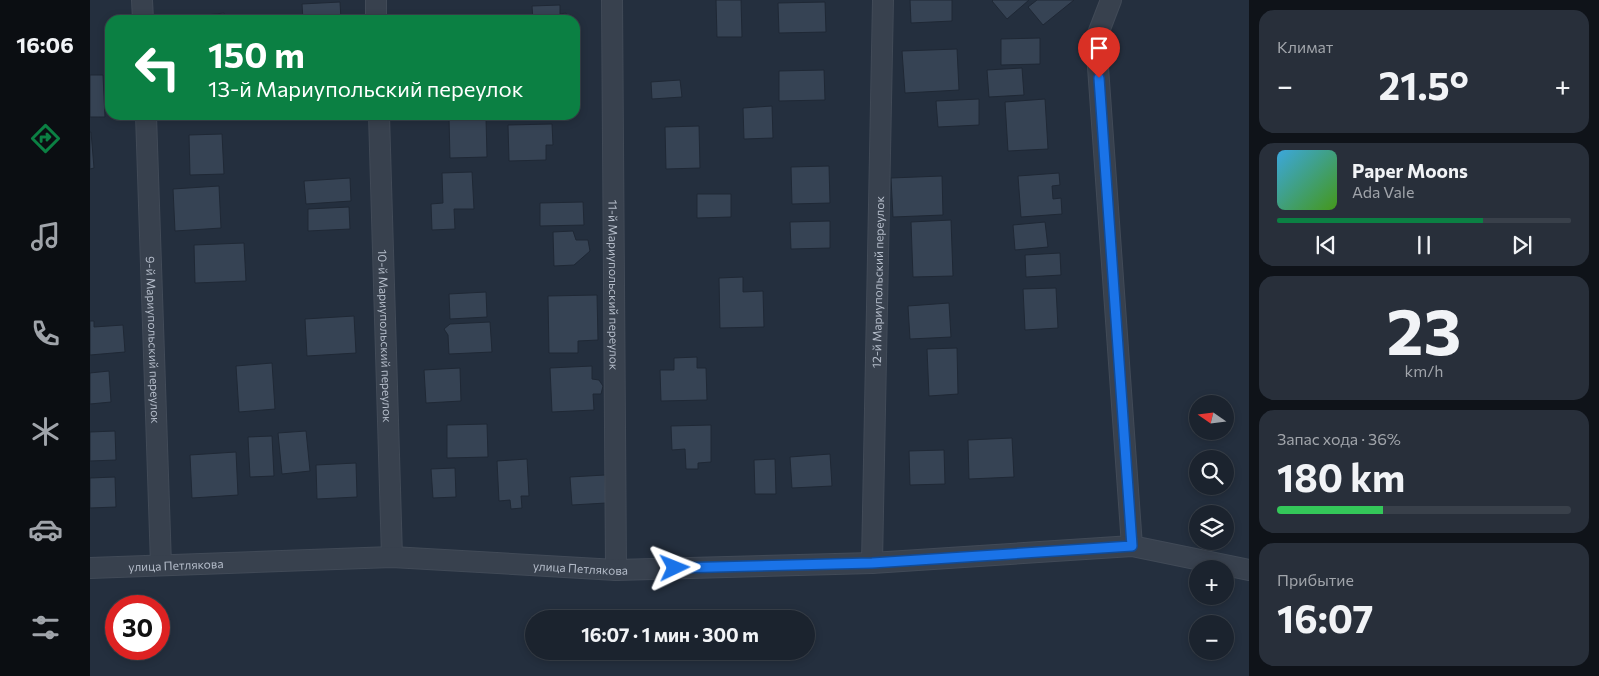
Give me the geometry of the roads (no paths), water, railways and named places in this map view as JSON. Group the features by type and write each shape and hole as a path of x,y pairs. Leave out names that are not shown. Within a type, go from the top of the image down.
{"street":[{"path":"142,0 143,15"},
{"path":"376,0 376,15"},
{"name":"11-й Мариупольский переулок","path":"612,0 616,570"},
{"name":"12-й Мариупольский переулок","path":"872,563 883,0"},
{"path":"1110,0 1096,39 1132,546"},
{"name":"9-й Мариупольский переулок","path":"146,120 161,565"},
{"name":"10-й Мариупольский переулок","path":"379,120 392,557"},
{"name":"улица Петлякова","path":"90,568 392,557 616,570 872,563 1132,546 1249,570"}]}
